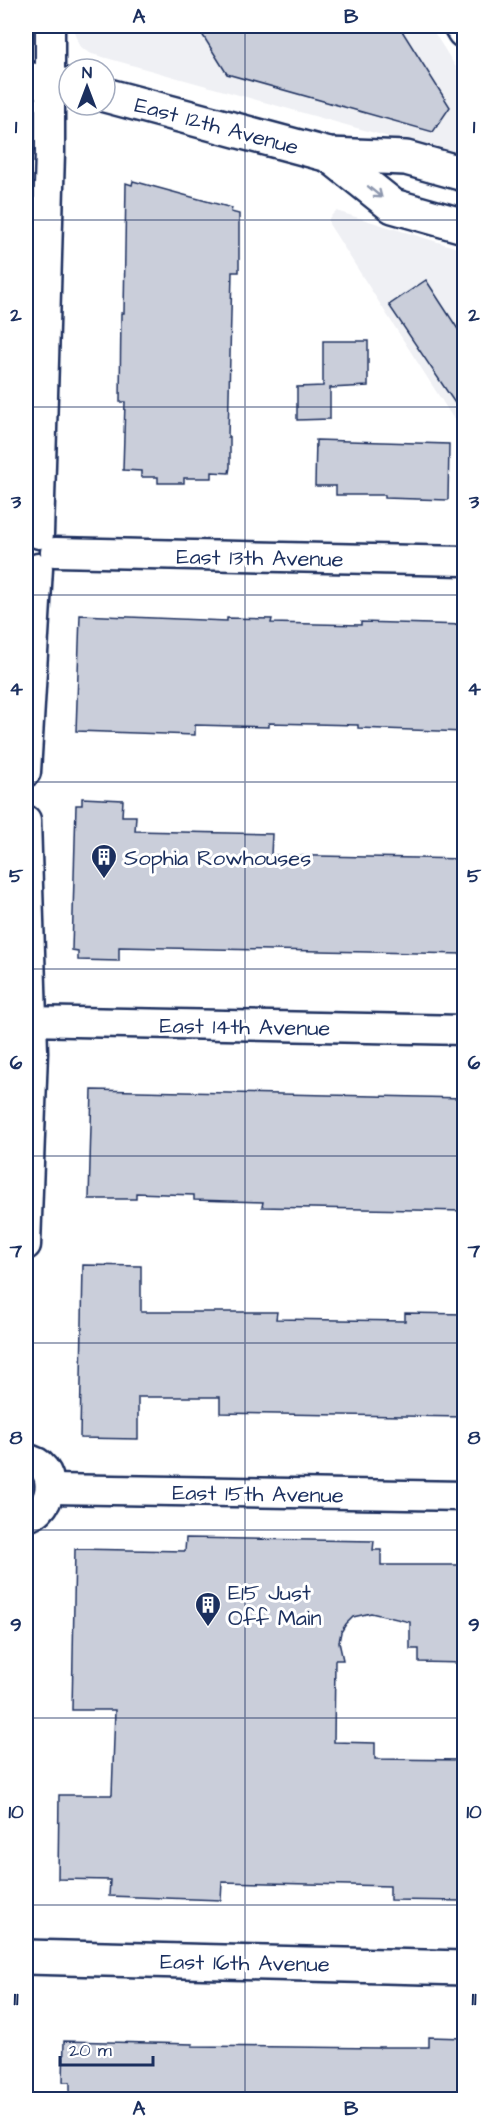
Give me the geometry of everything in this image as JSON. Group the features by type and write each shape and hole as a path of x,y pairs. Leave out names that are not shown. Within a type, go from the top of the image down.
{"street":[{"path":"26,772 37,551 50,26"},
{"path":"461,26 465,31"},
{"name":"East 12th Avenue","path":"117,98 329,156 406,158 465,174"},
{"name":"East 12th Avenue","path":"329,156 393,206 465,226"},
{"name":"East 13th Avenue","path":"37,551 465,561"},
{"path":"26,820 29,1021 33,1062 26,1245"},
{"name":"East 14th Avenue","path":"29,1021 465,1030"},
{"path":"26,1459 38,1464 45,1471 51,1489 44,1506 37,1513 26,1517"},
{"name":"East 15th Avenue","path":"51,1489 465,1496"},
{"name":"East 16th Avenue","path":"26,1957 465,1968"}],"shaded area":[{"path":"72,26 430,26 464,80 464,158 117,61 117,57 92,54 79,45"},
{"path":"336,211 464,250 464,435 329,224 329,218"}],"building":[{"path":"197,26 399,26 450,107 433,132 227,74"},
{"path":"133,181 232,208 231,212 239,214 239,272 232,272 229,473 212,472 212,478 184,478 184,483 158,483 158,477 141,477 141,471 123,470 125,402 120,402 121,313 124,313 126,183 132,185"},
{"path":"426,280 465,340 465,418 389,305"},
{"path":"323,341 368,341 368,386 330,388 330,419 297,420 297,387 323,386"},
{"path":"316,440 449,444 448,500 385,498 385,495 336,495 336,486 315,486"},
{"path":"80,615 227,621 227,618 272,619 271,623 361,625 361,622 465,625 465,732 358,728 358,725 269,723 269,727 195,725 195,735 76,731"},
{"path":"82,798 123,800 122,816 136,816 135,831 272,834 271,855 465,859 465,954 119,947 119,961 78,960 78,951 72,950 76,805 82,805"},
{"path":"92,1090 465,1098 465,1211 262,1207 263,1202 194,1200 194,1195 136,1193 136,1199 89,1199"},
{"path":"83,1265 141,1266 141,1312 277,1312 276,1319 405,1321 405,1313 465,1314 465,1417 220,1413 220,1397 138,1397 138,1439 80,1438"},
{"path":"186,1538 374,1541 373,1550 381,1550 381,1565 465,1565 465,1663 419,1662 419,1649 410,1649 410,1622 371,1613 353,1617 346,1624 339,1642 343,1660 335,1660 334,1742 375,1743 375,1759 465,1760 465,1901 390,1900 390,1886 222,1882 221,1900 109,1896 110,1880 58,1879 59,1795 112,1795 115,1710 72,1710 75,1549 185,1551"},
{"path":"429,2037 465,2038 465,2095 455,2095 455,2100 272,2100 192,2097 192,2100 70,2100 70,2082 63,2082 64,2041 193,2044 192,2046 379,2048 429,2047"}],"place":[{"name":"Sophia Rowhouses","path":"104,880"},
{"name":"E15 Just Off Main","path":"208,1628"}]}
